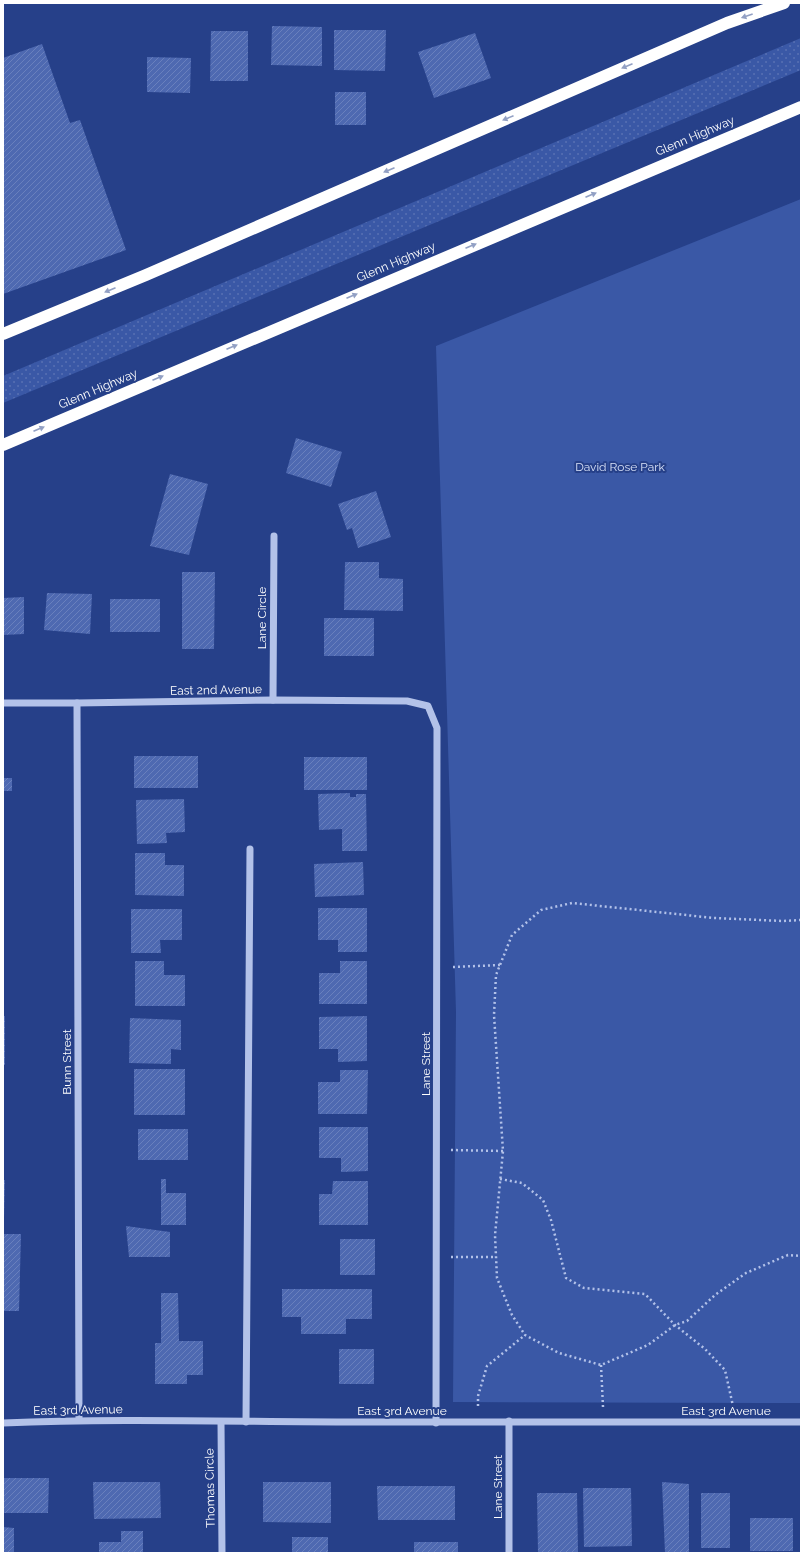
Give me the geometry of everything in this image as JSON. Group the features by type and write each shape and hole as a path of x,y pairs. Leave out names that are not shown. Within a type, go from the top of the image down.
{"highway":[{"path":"3,334 146,275 727,23 784,3"},
{"name":"Glenn Highway","path":"3,445 801,107"}],"street":[{"name":"Lane Circle","path":"273,700 274,536"},
{"name":"East 2nd Avenue","path":"3,703 273,700 407,701 428,706"},
{"name":"Bunn Street","path":"77,703 79,1420"},
{"name":"Lane Street","path":"428,706 437,728 436,1423"},
{"path":"246,1422 250,849"},
{"name":"East 3rd Avenue","path":"3,1423 79,1420 436,1423 509,1421 801,1422"},
{"name":"Lane Street","path":"509,1421 509,1553"},
{"name":"Thomas Circle","path":"221,1422 222,1553"}],"path":[{"path":"801,920 784,921 714,918 572,903 541,910 512,935 496,974 494,1015 503,1151 495,1235 497,1278 512,1316 525,1335 559,1353 601,1365 648,1345 675,1325 687,1321 714,1295 746,1273 788,1255 801,1256"},
{"path":"437,967 500,965"},
{"path":"436,1150 503,1151"},
{"path":"500,1179 522,1183 543,1200 551,1220 566,1278 584,1288 645,1294 675,1325 705,1349 725,1370 737,1422"},
{"path":"436,1257 496,1257"},
{"path":"478,1396 487,1366 525,1335"},
{"path":"601,1365 604,1422"}],"green space":[{"path":"801,38 801,70 3,403 3,376"},
{"name":"David Rose Park","path":"801,199 801,1403 453,1402 456,1012 436,346"}],"building":[{"path":"272,26 322,27 322,66 271,65"},
{"path":"334,30 386,30 385,71 334,70"},
{"path":"211,31 248,31 248,81 210,81"},
{"path":"475,33 491,78 434,98 418,52"},
{"path":"42,44 70,123 80,120 126,250 3,294 3,58"},
{"path":"147,57 191,58 190,93 147,92"},
{"path":"335,92 366,92 366,125 335,125"},
{"path":"296,438 342,452 331,487 286,473"},
{"path":"170,474 208,484 189,555 150,546"},
{"path":"376,491 391,537 358,548 352,528 347,530 338,504"},
{"path":"345,562 379,562 379,578 403,579 403,611 344,610"},
{"path":"182,572 215,572 214,649 182,649"},
{"path":"47,593 92,594 90,634 44,630"},
{"path":"24,597 24,634 3,635 3,598"},
{"path":"110,599 160,599 160,632 110,632"},
{"path":"324,618 374,618 374,656 324,656"},
{"path":"134,756 198,756 198,788 134,788"},
{"path":"304,757 367,757 367,790 304,790"},
{"path":"3,778 12,778 12,791 3,791"},
{"path":"350,793 350,797 356,797 356,794 366,794 367,851 342,851 342,829 319,830 318,794"},
{"path":"184,799 185,832 166,833 167,843 137,844 136,800"},
{"path":"135,853 165,853 165,865 184,865 184,896 135,895"},
{"path":"363,862 364,895 315,897 314,864"},
{"path":"318,908 367,908 367,952 338,952 338,940 318,940"},
{"path":"131,909 182,909 182,940 160,940 161,953 131,953"},
{"path":"135,961 164,961 164,975 185,975 185,1006 135,1006"},
{"path":"340,961 367,961 367,1004 319,1004 319,973 340,973"},
{"path":"3,1016 5,1016 5,1065 3,1065"},
{"path":"367,1016 367,1061 338,1062 338,1049 319,1049 319,1017"},
{"path":"130,1018 181,1020 181,1050 171,1049 171,1064 129,1063"},
{"path":"134,1069 185,1069 185,1115 134,1115"},
{"path":"340,1070 368,1070 367,1114 318,1114 318,1082 340,1082"},
{"path":"319,1127 368,1127 368,1171 341,1172 341,1158 319,1158"},
{"path":"138,1129 188,1129 188,1160 138,1160"},
{"path":"161,1179 166,1179 166,1193 186,1193 186,1225 161,1225"},
{"path":"3,1180 5,1180 4,1218 3,1218"},
{"path":"333,1181 368,1181 368,1225 319,1225 319,1194 332,1194"},
{"path":"126,1226 170,1232 170,1257 129,1257"},
{"path":"3,1234 21,1234 19,1311 3,1311"},
{"path":"340,1239 375,1239 375,1275 340,1275"},
{"path":"282,1289 372,1289 372,1319 346,1319 346,1334 301,1334 301,1317 282,1317"},
{"path":"161,1293 178,1293 179,1341 203,1341 203,1375 187,1375 187,1384 155,1384 155,1343 161,1343"},
{"path":"339,1349 374,1349 374,1384 339,1384"},
{"path":"3,1478 49,1478 48,1513 3,1513"},
{"path":"93,1482 160,1482 161,1518 94,1519"},
{"path":"263,1482 331,1482 331,1523 263,1522"},
{"path":"662,1482 689,1484 689,1553 665,1553"},
{"path":"377,1486 455,1486 455,1520 378,1520"},
{"path":"583,1488 631,1488 632,1546 584,1547"},
{"path":"537,1493 577,1493 578,1553 538,1553"},
{"path":"701,1493 730,1493 730,1548 701,1548"},
{"path":"750,1518 793,1518 793,1551 750,1551"},
{"path":"3,1527 14,1528 14,1553 3,1553"},
{"path":"121,1531 143,1531 143,1553 99,1553 99,1542 121,1542"},
{"path":"292,1537 328,1537 328,1553 292,1553"},
{"path":"414,1542 458,1542 458,1553 414,1553"}]}
